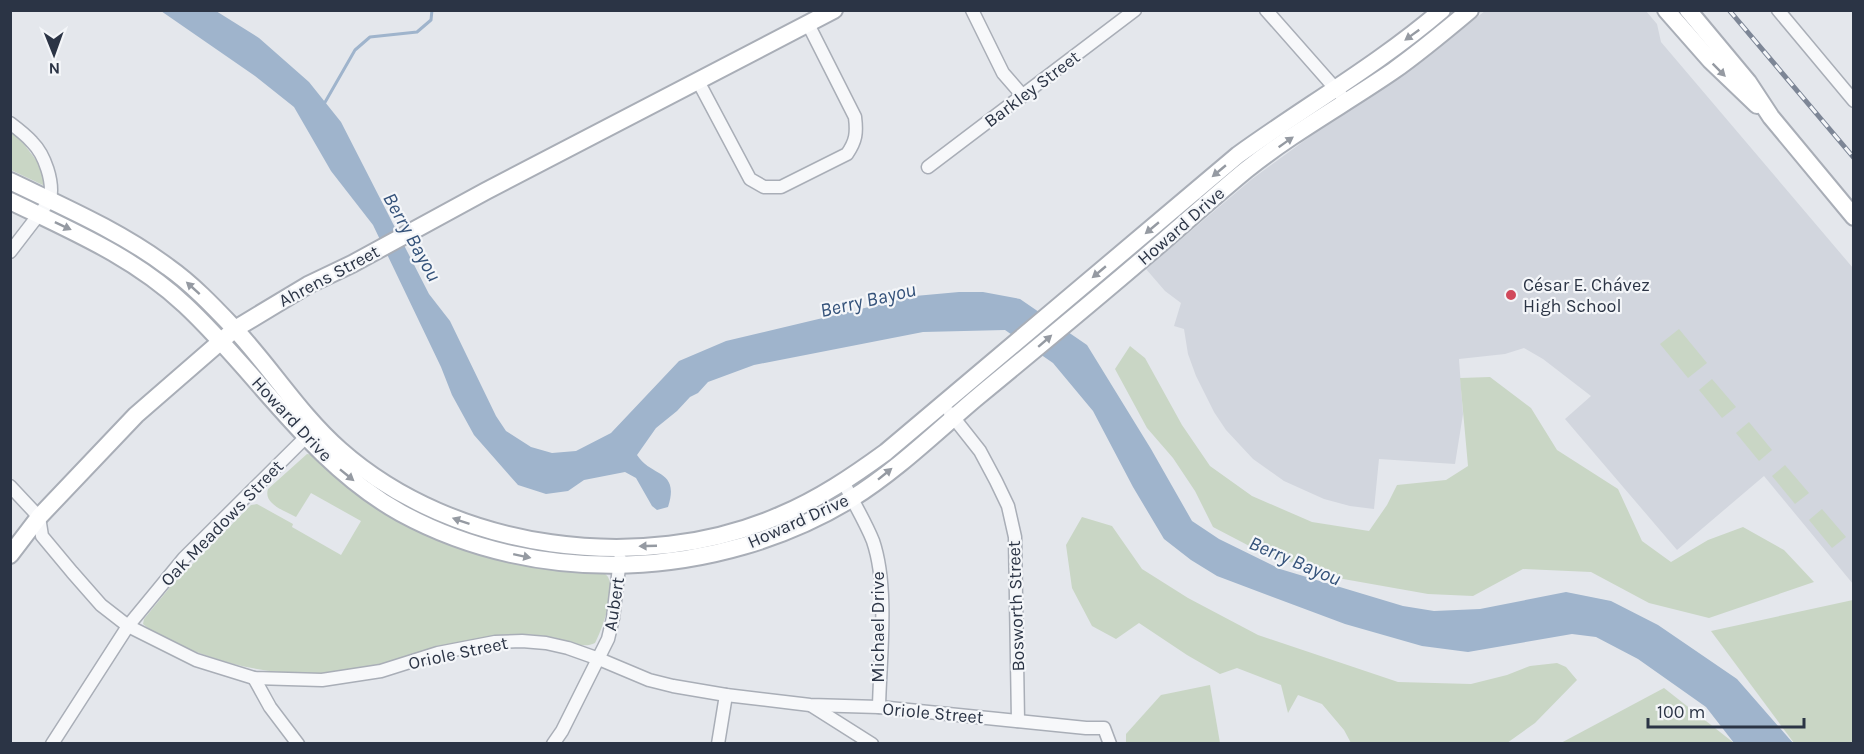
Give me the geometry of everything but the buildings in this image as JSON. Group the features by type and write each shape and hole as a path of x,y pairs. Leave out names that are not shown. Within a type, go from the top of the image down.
{"main road":[{"name":"Ahrens Street","path":"10,555 39,517 136,415 235,329 308,285 834,10"},
{"name":"Howard Drive","path":"10,201 100,244 148,275 189,308 311,432 355,481 397,510 424,524 481,546 541,560 620,565 670,561 738,548 770,538 852,498 1009,372 1250,167 1341,94 1388,52 1443,10"},
{"path":"1666,10 1702,39"},
{"path":"1688,10 1702,39 1738,89 1771,117 1854,217"},
{"name":"Howard Drive","path":"10,181 107,228 170,268 235,329 311,432 399,492 456,520 487,530 541,542 573,546 657,546 733,532 780,516 844,483 886,452 1238,155 1341,94 1393,71 1460,14"},
{"path":"1238,155 1250,167"},
{"path":"1131,245 1143,259"},
{"path":"481,546 487,530"},
{"path":"733,532 738,548"}],"street":[{"path":"972,10 1003,73 1023,96"},
{"name":"Barkley Street","path":"928,167 1135,10"},
{"path":"1266,10 1341,94"},
{"path":"1778,10 1854,101"},
{"path":"698,81 750,179 764,187 781,187 847,154 854,144 857,133 855,117 807,24"},
{"path":"10,123 34,143 50,174 50,200 10,252"},
{"name":"Bosworth Street","path":"943,404 980,451 1008,506 1015,537 1018,721"},
{"name":"Oak Meadows Street","path":"52,744 128,626 184,558 311,432"},
{"name":"Michael Drive","path":"844,483 873,541 878,561 882,605 879,707"},
{"name":"Oriole Street","path":"10,486 39,517 42,536 101,604 128,626 196,660 254,678 322,680 381,671 438,653 495,642 546,643 599,659 649,680 673,686 810,705 879,707 1104,728 1110,744"},
{"name":"Aubert","path":"553,744 608,639 613,618 621,546"},
{"path":"254,678 270,707 298,744"},
{"path":"718,744 726,695"},
{"path":"810,705 872,744"}],"shaded area":[{"name":"César E. Chávez High School","path":"1485,11 1646,11 1657,24 1661,42 1853,268 1853,584 1764,476 1677,550 1565,419 1591,396 1543,359 1524,348 1505,354 1459,359 1463,414 1455,464 1379,459 1374,509 1324,499 1284,481 1253,459 1226,430 1214,412 1188,354 1184,329 1174,326 1181,303 1165,291 1146,269 1252,179 1319,130 1396,80"}],"green space":[{"path":"11,132 20,139 46,173 47,187 11,170"},
{"path":"1679,329 1707,363 1688,378 1660,344"},
{"path":"1130,346 1145,358 1182,425 1210,466 1252,496 1312,522 1369,531 1387,505 1397,485 1446,480 1468,466 1460,378 1490,377 1531,408 1557,450 1618,489 1642,541 1671,562 1708,540 1743,527 1784,550 1814,582 1709,618 1649,603 1591,572 1523,569 1473,596 1428,594 1332,577 1257,550 1213,527 1195,491 1173,458 1147,428 1115,369"},
{"path":"1712,379 1736,407 1722,418 1699,390"},
{"path":"1749,422 1772,450 1759,461 1736,433"},
{"path":"307,454 314,455 423,529 603,572 610,583 609,601 595,643 584,645 541,635 511,635 357,670 292,673 229,663 183,647 143,624 144,619 171,586 251,505 257,504 293,524 292,527 341,555 361,521 311,493 296,517 272,503 267,494 268,489"},
{"path":"1785,465 1809,493 1795,504 1772,476"},
{"path":"1822,509 1846,537 1832,548 1809,520"},
{"path":"1082,517 1112,526 1142,569 1188,598 1258,635 1398,682 1471,684 1507,675 1530,666 1557,663 1566,667 1577,680 1535,723 1507,743 1351,743 1344,730 1322,704 1298,695 1288,713 1281,685 1237,668 1220,674 1139,623 1116,639 1092,626 1072,588 1066,545"},
{"path":"1853,600 1853,743 1794,743 1711,631"},
{"path":"1210,685 1220,743 1126,743 1126,734 1161,695"},
{"path":"1664,688 1734,743 1559,744"}],"water":[{"path":"161,11 216,11 259,38 309,82 341,122 429,294 450,321 496,416 506,431 531,447 552,453 576,451 611,433 679,361 726,341 915,296 983,292 1020,299 1087,345 1192,521 1219,539 1280,569 1403,606 1434,611 1480,609 1566,592 1611,601 1658,625 1737,679 1793,743 1734,743 1706,707 1638,659 1596,637 1572,634 1468,652 1422,646 1345,624 1217,576 1164,539 1133,487 1093,411 1053,363 1005,330 923,332 754,365 708,382 656,428 637,455 667,480 671,495 668,507 657,510 652,506 636,478 625,472 584,480 568,491 546,494 518,485 474,435 452,395 441,367 373,225 331,171 294,107 255,76"}],"waterway":[{"path":"324,104 355,50 370,37 417,32 431,20 432,10"}],"railway":[{"path":"1729,10 1854,158"}],"place":[{"name":"César E. Chávez High School","path":"1511,295"}],"water label":[{"name":"Berry Bayou","path":"412,237"},
{"name":"Berry Bayou","path":"868,300"},
{"name":"Berry Bayou","path":"1295,561"}]}
